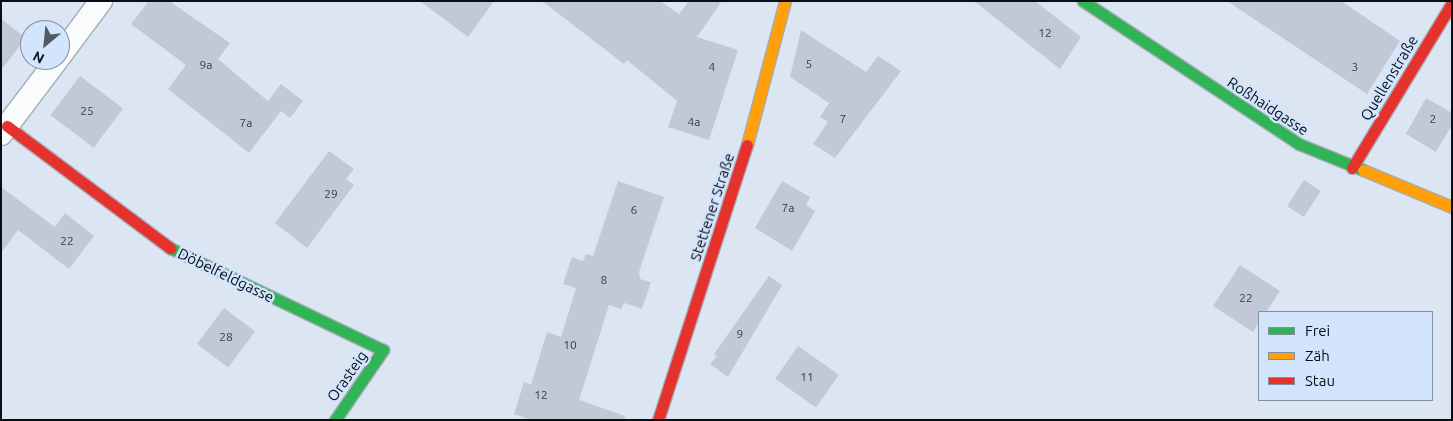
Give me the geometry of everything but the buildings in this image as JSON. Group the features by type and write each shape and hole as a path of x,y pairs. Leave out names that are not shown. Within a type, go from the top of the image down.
{"street":[{"path":"70,43 101,1"},
{"name":"Stettener Straße","path":"658,420 743,161 785,1"},
{"name":"Roßhaidgasse","path":"1083,1 1299,144 1352,168 1452,207"},
{"name":"Quellenstraße","path":"1352,168 1452,3"},
{"name":"Döbelfeldgasse","path":"49,70 4,130 176,252 383,350"},
{"name":"Orasteig","path":"335,420 383,350"}],"traffic: fast":[{"path":"1083,1 1299,144 1363,170"},
{"path":"170,248 383,350 335,420"}],"traffic: slow":[{"path":"747,145 785,1"},
{"path":"1363,170 1452,207"}],"traffic: jam":[{"path":"1352,168 1452,3"},
{"path":"7,126 170,248"},
{"path":"658,420 747,145"}]}
